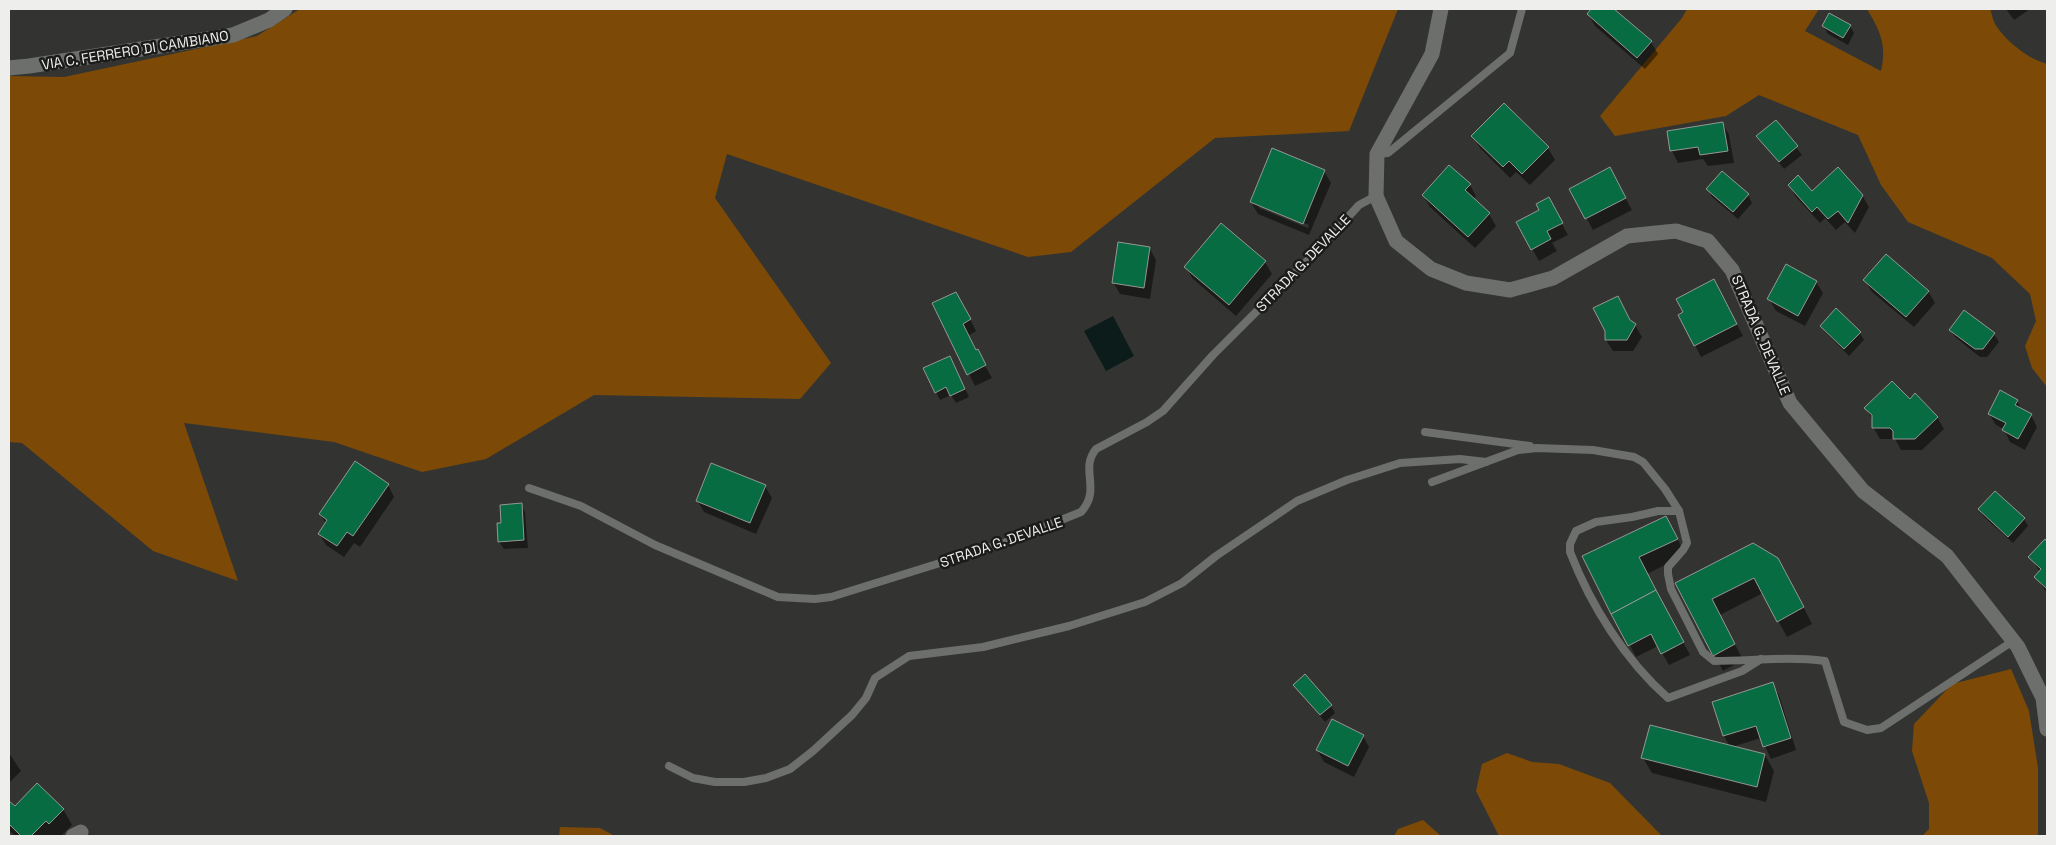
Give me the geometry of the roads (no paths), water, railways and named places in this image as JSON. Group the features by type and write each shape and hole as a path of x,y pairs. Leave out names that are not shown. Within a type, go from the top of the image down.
{"street":[{"name":"VIA C. FERRERO DI CAMBIANO","path":"9,68 233,35 269,20 285,9"},
{"name":"STRADA G. DEVALLE","path":"1440,9 1432,54 1377,154 1376,196 1396,241 1431,269 1466,283 1510,290 1553,278 1628,236 1676,231 1708,241 1732,270 1790,404 1863,492 1947,556 2013,641 2043,698 2047,729"}],"lane":[{"path":"1377,154 1388,153 1510,53 1522,9"},
{"name":"STRADA G. DEVALLE","path":"529,488 581,506 655,545 778,597 815,599 831,597 1004,543 1081,512 1088,504 1091,496 1089,464 1091,456 1096,449 1147,422 1163,411 1213,355 1321,247 1359,205 1376,196"},
{"path":"1425,432 1514,443 1537,448"},
{"path":"1432,482 1518,450 1537,448 1593,450 1634,457 1643,462 1665,489 1679,511 1687,543 1684,550 1668,567 1668,574 1671,589 1703,652 1714,661 1809,658 1825,661 1844,722 1867,730 1881,728 2013,641"},
{"path":"669,766 693,778 715,782 744,782 774,775 790,769 813,751 866,698 875,678 909,656 983,648 1069,626 1146,602 1182,583 1216,556 1296,501 1347,480 1400,464 1460,460 1486,462"},
{"path":"1679,511 1658,511 1596,522 1576,531 1570,544 1570,552 1600,612 1625,650 1652,684 1668,698 1742,671 1763,658"}]}
